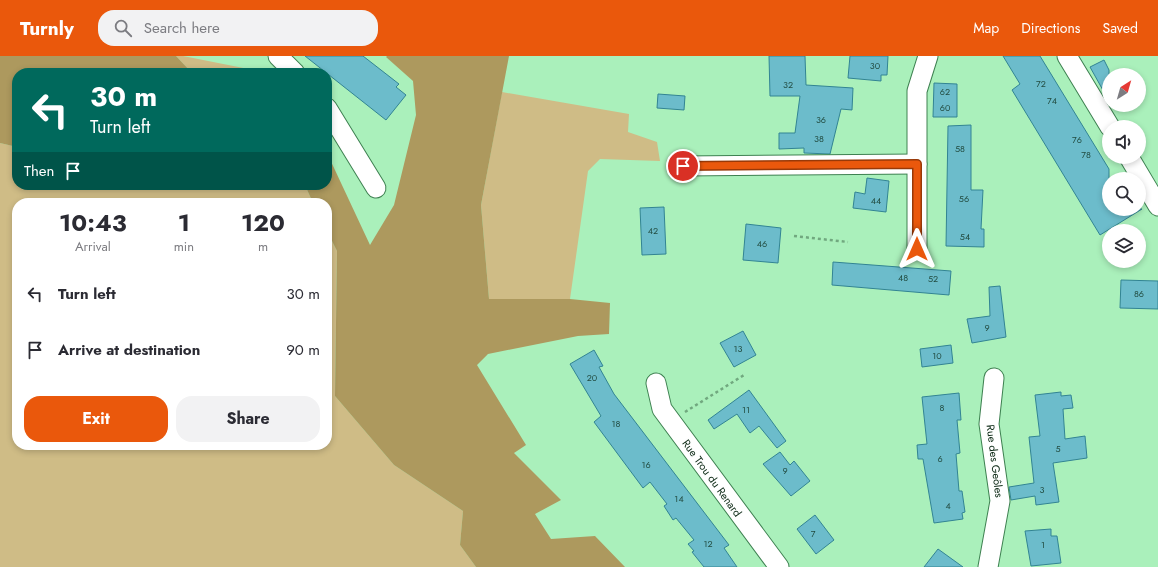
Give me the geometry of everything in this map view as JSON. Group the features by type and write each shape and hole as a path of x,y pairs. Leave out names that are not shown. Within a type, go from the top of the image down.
{"street":[{"path":"278,56 290,68"},
{"path":"917,249 917,91 928,56"},
{"path":"1067,56 1106,120"},
{"path":"332,116 376,188"},
{"path":"683,166 917,164"},
{"path":"1133,164 1158,206"},
{"name":"Rue des Geôles","path":"988,567 1000,501 989,424 994,378"},
{"name":"Rue Trou du Renard","path":"656,383 662,409 670,421 779,567"}],"path":[{"path":"794,236 848,242"},
{"path":"670,421 744,375"}],"shaded area":[{"path":"0,56 176,56 187,68 12,68 12,146 0,143"},
{"path":"176,56 183,56 244,68 187,68"},
{"path":"509,56 481,205 489,299 570,299 610,303 609,334 578,336 488,354 477,365 526,445 514,453 561,500 535,514 551,539 595,536 625,567 476,567 460,545 463,511 394,465 335,396 337,251 332,241 332,198 311,198 307,190 332,190 332,164 370,245 394,205 416,115 413,81 386,57"},
{"path":"502,92 629,114 628,132 657,142 660,161 600,159 588,171 570,299 489,299 481,205"},
{"path":"0,143 12,146 12,190 307,190 311,198 12,198 12,450 332,450 332,241 337,251 335,396 394,465 463,511 460,545 476,567 0,567"}],"building":[{"path":"305,56 363,56 399,84 396,87 406,95 386,120 332,77 332,68 320,68"},
{"path":"769,56 805,56 806,85 853,88 852,110 841,109 830,154 804,153 804,148 779,149 779,133 795,133 800,96 770,96"},
{"path":"850,56 888,56 887,75 881,75 881,81 848,78"},
{"path":"1003,56 1040,56 1102,158 1102,164 1106,164 1109,169 1109,172 1102,172 1102,216 1131,216 1118,224 1102,224 1102,234 1100,235 1012,90 1020,84"},
{"path":"1104,60 1108,68 1102,68 1102,88 1090,67"},
{"path":"934,83 957,84 957,117 933,117"},
{"path":"658,94 685,96 684,110 657,108"},
{"path":"971,125 971,190 983,190 981,229 984,229 984,247 946,246 948,126"},
{"path":"867,178 889,181 886,212 853,208 855,192 865,194"},
{"path":"664,207 666,254 642,255 640,208"},
{"path":"746,224 781,228 778,263 743,260"},
{"path":"833,262 951,271 949,295 832,285"},
{"path":"1121,280 1158,281 1158,309 1120,308"},
{"path":"1000,286 1006,337 972,343 967,319 990,316 989,287"},
{"path":"743,331 756,355 734,367 720,343"},
{"path":"951,345 953,363 922,367 920,349"},
{"path":"594,350 603,366 599,367 614,394 729,545 724,548 737,567 704,567 692,552 694,551 688,544 694,540 676,518 673,520 664,506 667,504 650,482 643,488 594,422 601,416 570,364"},
{"path":"749,390 786,441 777,448 759,426 750,433 737,414 714,429 708,420"},
{"path":"1061,392 1061,396 1071,395 1073,408 1063,409 1065,439 1085,436 1087,458 1053,463 1059,502 1036,505 1035,496 1011,500 1009,487 1034,483 1029,437 1040,436 1035,395"},
{"path":"959,393 961,420 957,420 960,453 956,454 959,491 962,491 965,512 962,513 963,519 934,523 923,459 918,459 917,445 927,444 922,397"},
{"path":"780,452 790,465 794,461 810,481 791,496 763,464"},
{"path":"815,515 834,540 816,554 797,529"},
{"path":"1051,529 1051,536 1057,536 1061,563 1031,566 1025,531"},
{"path":"938,549 963,567 924,567"}],"route":[{"path":"683,166 917,164 917,249"}]}
